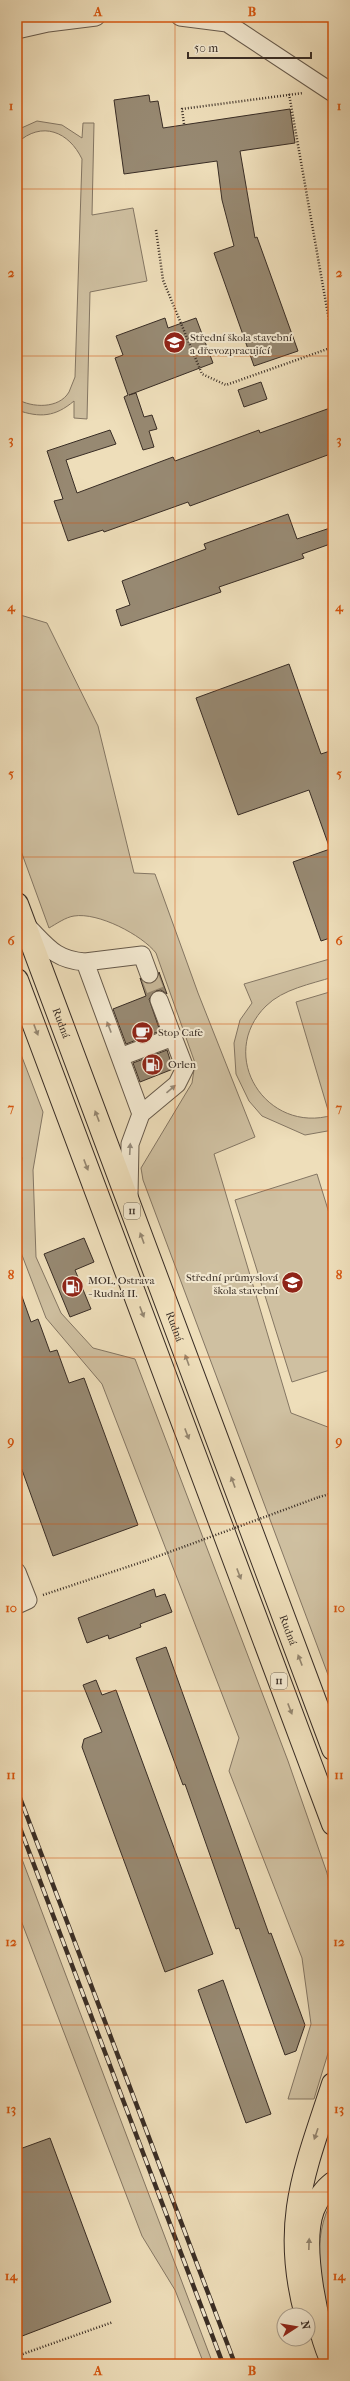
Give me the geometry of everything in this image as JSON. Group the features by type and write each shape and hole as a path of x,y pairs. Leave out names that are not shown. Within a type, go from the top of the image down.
{"highway":[{"name":"Rudná","path":"17,904 333,1749"},
{"name":"11","path":"17,980 330,1817"},
{"path":"330,1817 333,1838"},
{"path":"305,2307 294,2247 295,2217 306,2164 333,2084"},
{"path":"333,2183 326,2188 313,2210 309,2245 312,2282 318,2318 333,2364"},
{"path":"316,2347 321,2364"}],"street":[{"path":"17,30 48,22 96,17"},
{"path":"180,17 227,23 333,93"},
{"path":"24,924 56,954 68,961 85,962 142,955 149,974"},
{"path":"85,962 142,1114"},
{"path":"129,1202 130,1144 142,1114 177,1084 185,1068 159,1000"},
{"path":"120,1057 173,1037"},
{"path":"17,1572 22,1603"}],"path":[{"path":"184,124 182,109 288,94 307,93"},
{"path":"288,94 333,343"},
{"path":"156,230 163,280 202,374 226,386 333,348"},
{"path":"22,1603 145,1562 333,1493"},
{"path":"17,2354 20,2355 113,2322"}],"shaded area":[{"path":"37,121 62,125 82,138 83,123 94,123 92,215 133,208 147,281 90,292 87,419 74,418 74,401 54,413 40,415 25,413 17,410 17,399 37,405 59,402 65,398 69,392 75,377 82,159 70,142 54,132 36,132 26,136 17,143 17,130"},
{"path":"17,614 47,623 98,726 134,873 155,874 198,993 255,1137 214,1154 291,1413 333,1429 333,1688 143,1180 141,1168 192,1083 195,1063 156,953 141,939 130,932 107,921 95,918 74,916 49,928 17,840"},
{"path":"333,958 333,977 289,991 273,1000 266,1006 252,1026 246,1047 248,1067 256,1086 269,1102 287,1113 309,1118 333,1115 333,1130 305,1135 262,1116 249,1101 236,1074 234,1043 240,1020 252,1003 244,984"},
{"path":"333,991 333,1109 328,1110 296,1002"},
{"path":"17,1044 43,1112 33,1170 36,1257 61,1313 93,1348 135,1359 288,1761 327,1873 333,1903 333,2037 314,2099 288,2099 311,2024 302,1958 229,1771 239,1738 102,1384 46,1318 17,1242 17,1190 22,1158 17,1144"},
{"path":"317,1174 333,1226 333,1369 292,1382 235,1200"},
{"path":"17,1846 213,2364 204,2364 175,2290 142,2236 17,1910"},
{"path":"333,2199 333,2331 328,2316 321,2282 319,2247 321,2230"}],"building":[{"path":"149,95 150,102 158,101 163,128 290,109 295,143 240,151 255,238 257,237 298,351 254,366 214,253 234,246 222,200 217,161 124,174 114,100"},
{"path":"165,318 168,328 196,318 213,363 129,395 136,393 144,417 152,415 157,429 149,431 154,447 143,450 124,397 128,395 115,358 123,355 116,336"},
{"path":"261,382 267,399 244,407 238,390"},
{"path":"333,407 333,453 190,506 188,502 104,532 103,530 68,541 54,501 63,499 47,451 110,430 116,444 66,460 77,493 173,457 175,461 259,430 260,433"},
{"path":"288,514 297,539 333,527 333,543 302,554 304,558 219,587 221,592 121,626 116,610 130,605 122,581 206,549 204,544"},
{"path":"289,664 321,754 333,750 333,937 321,941 293,862 330,849 309,790 238,815 196,698"},
{"path":"159,972 167,994 161,990 156,991 149,999 160,1031 126,1044 113,1009 146,996 140,978 147,984 152,983 157,980"},
{"path":"167,1050 173,1069 140,1082 133,1063"},
{"path":"84,1238 94,1262 75,1270 91,1309 70,1317 44,1254"},
{"path":"19,1288 31,1322 38,1319 50,1352 57,1350 69,1383 84,1378 138,1525 53,1556 17,1456 17,1289"},
{"path":"154,1589 156,1597 165,1594 172,1612 140,1624 141,1627 109,1639 108,1635 87,1643 78,1618"},
{"path":"166,1647 269,1934 271,1933 305,2025 296,2051 285,2055 239,1928 236,1929 185,1784 183,1785 136,1658"},
{"path":"96,1680 102,1695 116,1690 213,1954 165,1972 82,1747 84,1739 102,1732 83,1685"},
{"path":"223,1980 271,2114 246,2123 198,1990"},
{"path":"50,2138 111,2302 17,2338 17,2150"}],"tunnel":[{"path":"149,974 159,1000"}],"railway":[{"path":"17,1790 235,2364"},
{"path":"17,1820 223,2364"}],"place":[{"name":"Střední škola stavební a dřevozpracující","path":"175,343"},
{"name":"Stop Cafe","path":"142,1032"},
{"name":"Orlen","path":"152,1064"},
{"name":"Střední průmyslová škola stavební","path":"293,1283"},
{"name":"MOL, Ostrava - Rudná II.","path":"73,1286"}]}
